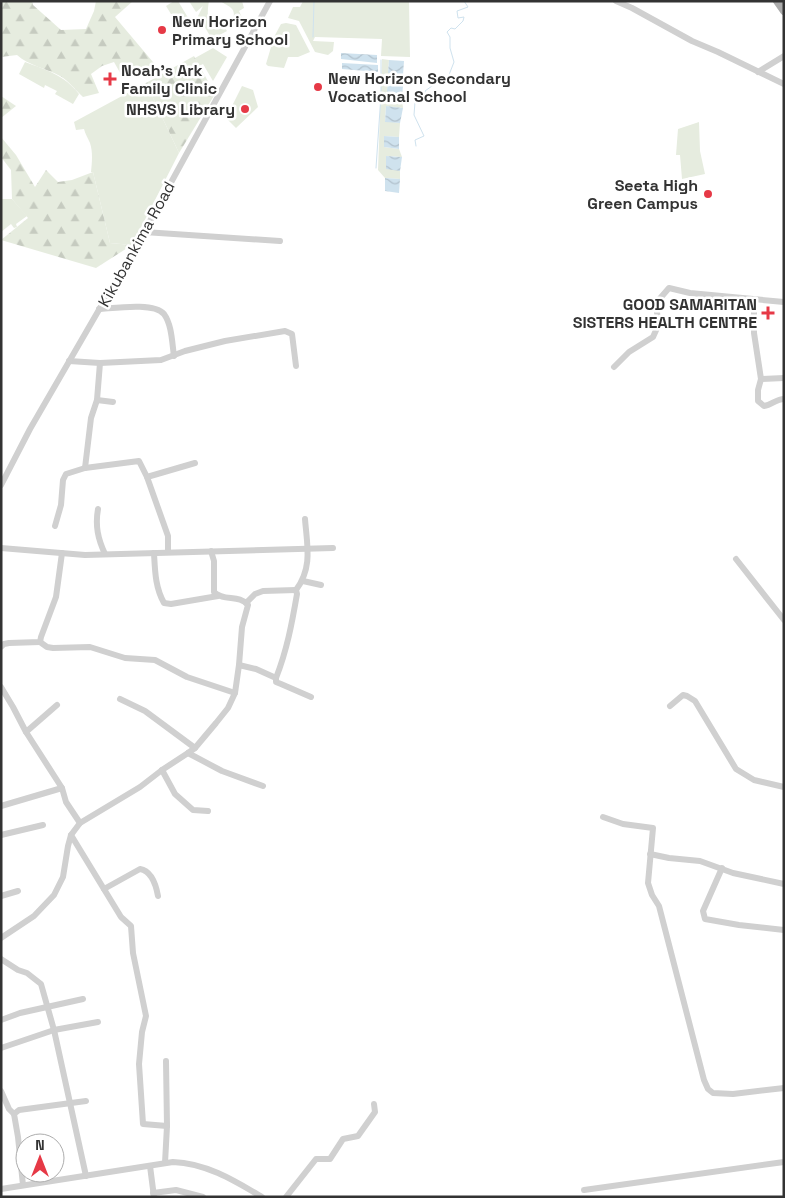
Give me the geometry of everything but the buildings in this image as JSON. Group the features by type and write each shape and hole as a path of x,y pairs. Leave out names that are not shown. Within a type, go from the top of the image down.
{"main road":[{"path":"776,1 784,11"}],"street":[{"name":"Kikubankima Road","path":"1,485 30,429 144,232 270,1"},
{"path":"616,1 692,41 784,84"},
{"path":"758,72 784,56"},
{"path":"144,232 280,241"},
{"path":"614,367 629,352 653,337 658,328 656,303 670,288 690,294 784,302"},
{"path":"754,300 754,333 761,379 757,396 764,406 771,405 777,400 784,400"},
{"path":"99,309 149,307 158,309 165,315 169,325 174,356"},
{"path":"69,361 100,363 161,360 185,350 224,341 285,331 292,334 296,366"},
{"path":"85,468 90,418 97,400 100,363"},
{"path":"761,379 784,378"},
{"path":"97,400 113,402"},
{"path":"55,526 61,506 63,480 66,474 85,468 139,461 147,477 168,536 168,552"},
{"path":"147,477 195,463"},
{"path":"98,509 96,524 98,539 104,554"},
{"path":"305,519 309,560 303,580 296,590 297,594 290,636 276,682 311,697"},
{"path":"1,548 104,554 307,547 333,548"},
{"path":"211,551 214,561 213,587 218,596"},
{"path":"40,642 56,597 62,553"},
{"path":"154,553 156,580 159,594 164,603 171,604 218,596 237,599 246,603"},
{"path":"736,559 784,620"},
{"path":"303,580 321,585"},
{"path":"246,603 255,594 263,591 296,590"},
{"path":"1,938 34,916 54,895 63,877 71,835 80,823 140,787 195,748 228,708 235,693 240,665 242,627 247,610 246,603"},
{"path":"1,647 9,643 40,642 47,647 53,648 90,647 125,658 155,660 187,677 235,693"},
{"path":"240,665 256,669 276,678"},
{"path":"1,688 14,706 26,732 62,788 66,802 80,823"},
{"path":"670,706 680,697 688,696 695,701 736,768 754,780 784,787"},
{"path":"120,699 145,711 195,748"},
{"path":"26,732 57,705"},
{"path":"188,753 222,771 264,786"},
{"path":"162,770 175,794 193,810 208,812"},
{"path":"1,806 62,788"},
{"path":"603,817 623,824 652,828 649,889 659,906 704,1080 708,1089 713,1093 733,1094 784,1088"},
{"path":"1,835 43,825"},
{"path":"71,835 121,917 131,926 133,953 146,1016 142,1032 139,1064 143,1124 167,1126"},
{"path":"650,854 700,861 740,875 784,884"},
{"path":"722,868 704,911 705,918 739,925 784,930"},
{"path":"104,889 140,869 152,876 158,896"},
{"path":"2,894 18,891"},
{"path":"1,959 18,970 36,978 41,984 54,1030 86,1176"},
{"path":"1,1020 20,1013 83,999"},
{"path":"1,1048 54,1030 98,1022"},
{"path":"165,1163 167,1126 166,1061"},
{"path":"1,1091 9,1109 14,1114 23,1186"},
{"path":"14,1114 19,1110 86,1101"},
{"path":"286,1197 316,1159 330,1159 344,1139 358,1136 375,1112 374,1104"},
{"path":"1,1189 165,1163 183,1162 216,1172 262,1197"},
{"path":"584,1190 784,1162"},
{"path":"150,1166 154,1195 176,1190 203,1197"}],"green space":[{"path":"1,1 32,1 33,5 61,30 86,29 96,1 133,1 115,17 158,68 123,78 114,62 102,66 91,74 99,93 83,97 67,81 55,73 27,62 17,55 1,57"},
{"path":"174,1 178,1 190,21 179,27 166,6"},
{"path":"189,1 209,1 208,18 210,22 220,29 222,23 227,31 212,39 198,16 203,6 196,12"},
{"path":"220,1 242,1 244,8 239,11 244,22 231,29 227,20 232,22 234,14 232,8"},
{"path":"303,1 409,1 410,57 381,56 382,39 315,37 313,41 334,42 333,51 328,55 315,52 299,21 288,18 293,7 300,7"},
{"path":"281,24 296,25 310,52 298,57 288,57 284,68 268,66 266,64 274,37"},
{"path":"213,48 227,57 213,81 203,64 199,66 195,58"},
{"path":"194,56 215,94 179,153 146,83"},
{"path":"382,59 389,60 388,73 403,75 403,85 388,84 387,98 402,99 403,108 386,106 385,121 400,123 399,137 384,136 384,147 399,149 402,157 386,156 386,168 400,171 400,179 385,178 378,170"},
{"path":"25,62 48,71 73,87 79,94 73,104 55,94 57,91 45,85 44,88 19,74"},
{"path":"146,83 179,153 132,245 110,243 93,172 91,172 92,154 90,143 84,129 76,130 74,122"},
{"path":"242,86 253,90 258,107 236,128 226,118"},
{"path":"1,96 16,106 1,118"},
{"path":"699,122 700,151 705,174 682,179 680,155 676,155 678,129"},
{"path":"1,137 16,155 35,187 46,170 58,182 72,180 93,172 110,243 132,245 96,268 1,240 28,218 12,199 11,170 1,157"},
{"path":"1,195 2,199 12,199 27,216 16,224 17,227 14,228 11,224 1,232"}],"water":[{"path":"341,53 377,55 377,63 341,59"},
{"path":"389,60 404,61 403,75 388,73"},
{"path":"342,63 378,65 378,72 342,69"},
{"path":"388,84 403,85 402,99 386,97"},
{"path":"386,106 403,108 400,123 385,122"},
{"path":"384,136 399,137 399,149 384,147"},
{"path":"386,156 402,157 400,171 386,169"},
{"path":"385,178 400,179 399,193 385,191"}],"waterway":[{"path":"313,37 314,1"},
{"path":"416,146 415,140 424,136 414,115 415,102 420,98 427,101 425,91 439,81 447,80 454,62 450,48 450,37 447,32 451,28 455,29 463,21 464,17 458,18 457,11 468,7 464,1"},
{"path":"376,168 381,95 381,60"}],"place":[{"name":"New Horizon Primary School","path":"162,30"},
{"name":"Noah's Ark Family Clinic","path":"110,79"},
{"name":"New Horizon Secondary Vocational School","path":"318,87"},
{"name":"NHSVS Library","path":"245,109"},
{"name":"Seeta High Green Campus","path":"708,194"},
{"name":"GOOD SAMARITAN SISTERS HEALTH CENTRE","path":"768,313"}]}
